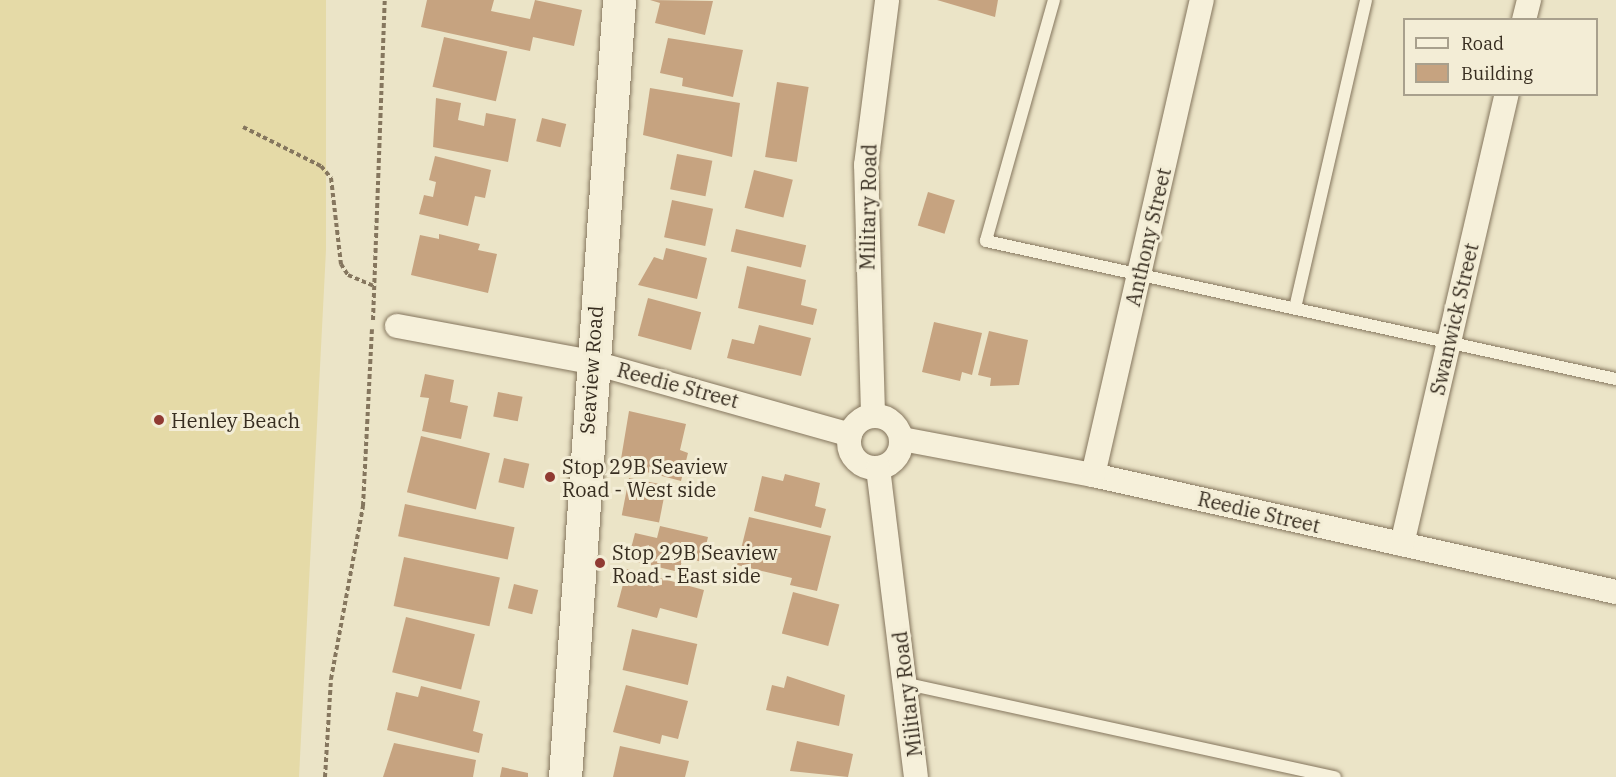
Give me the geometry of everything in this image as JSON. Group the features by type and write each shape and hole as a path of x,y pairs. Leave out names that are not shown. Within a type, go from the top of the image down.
{"main road":[{"name":"Seaview Road","path":"565,777 591,362 619,0"}],"street":[{"name":"Military Road","path":"873,414 866,165 887,0"},
{"name":"Anthony Street","path":"1093,475 1202,0"},
{"path":"1524,18 1529,0"},
{"name":"Swanwick Street","path":"1402,544 1507,96"},
{"name":"Reedie Street","path":"397,326 591,362 850,435"},
{"path":"873,414 894,423 902,439 893,461 878,468 857,460 850,435 856,423 873,414"},
{"name":"Reedie Street","path":"902,439 1093,475 1616,592"},
{"name":"Military Road","path":"878,468 907,684 916,777"}],"lane":[{"path":"1054,0 986,241 1449,340 1616,379"},
{"path":"1295,308 1366,0"},
{"path":"907,684 1335,777"}],"path":[{"path":"325,777 331,679 363,506 372,323 376,287 385,0"},
{"path":"243,127 321,166 331,178 341,264 348,274 376,287"},
{"path":"372,323 397,326"}],"sand":[{"name":"Henley Beach","path":"0,0 326,0 326,250 299,777 0,777"}],"building":[{"path":"427,0 494,0 491,11 530,19 535,0 582,10 574,46 533,37 530,51 421,27"},
{"path":"650,0 713,1 705,35 655,23 660,3"},
{"path":"937,0 998,0 995,17"},
{"path":"444,37 507,52 496,101 433,87"},
{"path":"668,38 743,50 733,97 682,86 683,78 660,73"},
{"path":"777,82 809,87 797,162 765,157"},
{"path":"650,88 740,103 732,157 643,135"},
{"path":"436,98 461,103 458,120 484,126 486,113 516,119 508,162 433,147"},
{"path":"542,118 566,124 560,147 536,141"},
{"path":"677,154 712,161 705,196 670,189"},
{"path":"435,156 491,170 485,198 475,196 468,226 419,214 424,195 433,197 436,182 429,180"},
{"path":"754,170 793,180 783,218 745,208"},
{"path":"928,192 955,200 945,234 918,225"},
{"path":"672,200 713,209 705,246 664,237"},
{"path":"736,229 806,245 801,268 731,251"},
{"path":"439,234 480,244 478,250 497,254 488,293 411,275 420,235 439,239"},
{"path":"666,248 707,258 697,299 638,285 654,257 663,260"},
{"path":"747,266 806,280 801,305 817,309 813,325 738,308"},
{"path":"648,298 701,312 691,350 638,336"},
{"path":"934,322 982,333 972,375 962,372 960,381 922,372"},
{"path":"759,325 811,338 801,376 727,358 732,339 754,344"},
{"path":"989,331 1028,340 1019,385 990,386 991,378 978,375"},
{"path":"425,374 454,380 450,402 468,406 461,439 422,431 429,398 420,397"},
{"path":"498,392 523,397 518,421 493,417"},
{"path":"629,411 686,424 680,450 688,453 681,481 620,465"},
{"path":"421,436 490,453 476,509 407,492"},
{"path":"504,458 529,464 524,488 498,482"},
{"path":"785,474 820,483 815,506 826,509 821,528 754,511 762,476 783,481"},
{"path":"629,478 666,485 659,523 622,515"},
{"path":"405,504 515,527 508,560 398,536"},
{"path":"749,517 831,536 817,591 790,585 792,578 737,565"},
{"path":"660,526 708,537 702,562 683,557 679,572 628,560 635,533 657,538"},
{"path":"404,557 500,577 489,626 394,606"},
{"path":"627,569 704,590 697,618 660,608 657,618 617,607"},
{"path":"514,584 538,590 532,614 508,608"},
{"path":"793,592 839,604 828,646 782,634"},
{"path":"406,617 475,634 461,689 392,672"},
{"path":"632,629 697,644 688,685 623,670"},
{"path":"787,676 845,695 839,726 766,710 772,685 784,688"},
{"path":"626,685 688,701 678,739 662,735 660,744 613,732"},
{"path":"421,686 480,701 473,731 483,734 479,753 387,730 396,692 418,697"},
{"path":"797,741 853,754 848,777 790,771"},
{"path":"394,743 476,760 473,777 383,777"},
{"path":"620,746 689,761 685,777 613,777"},
{"path":"502,767 528,773 528,777 500,777"}],"place":[{"name":"Henley Beach","path":"159,420"},
{"name":"Stop 29B Seaview Road - West side","path":"550,477"},
{"name":"Stop 29B Seaview Road - East side","path":"600,563"}]}
